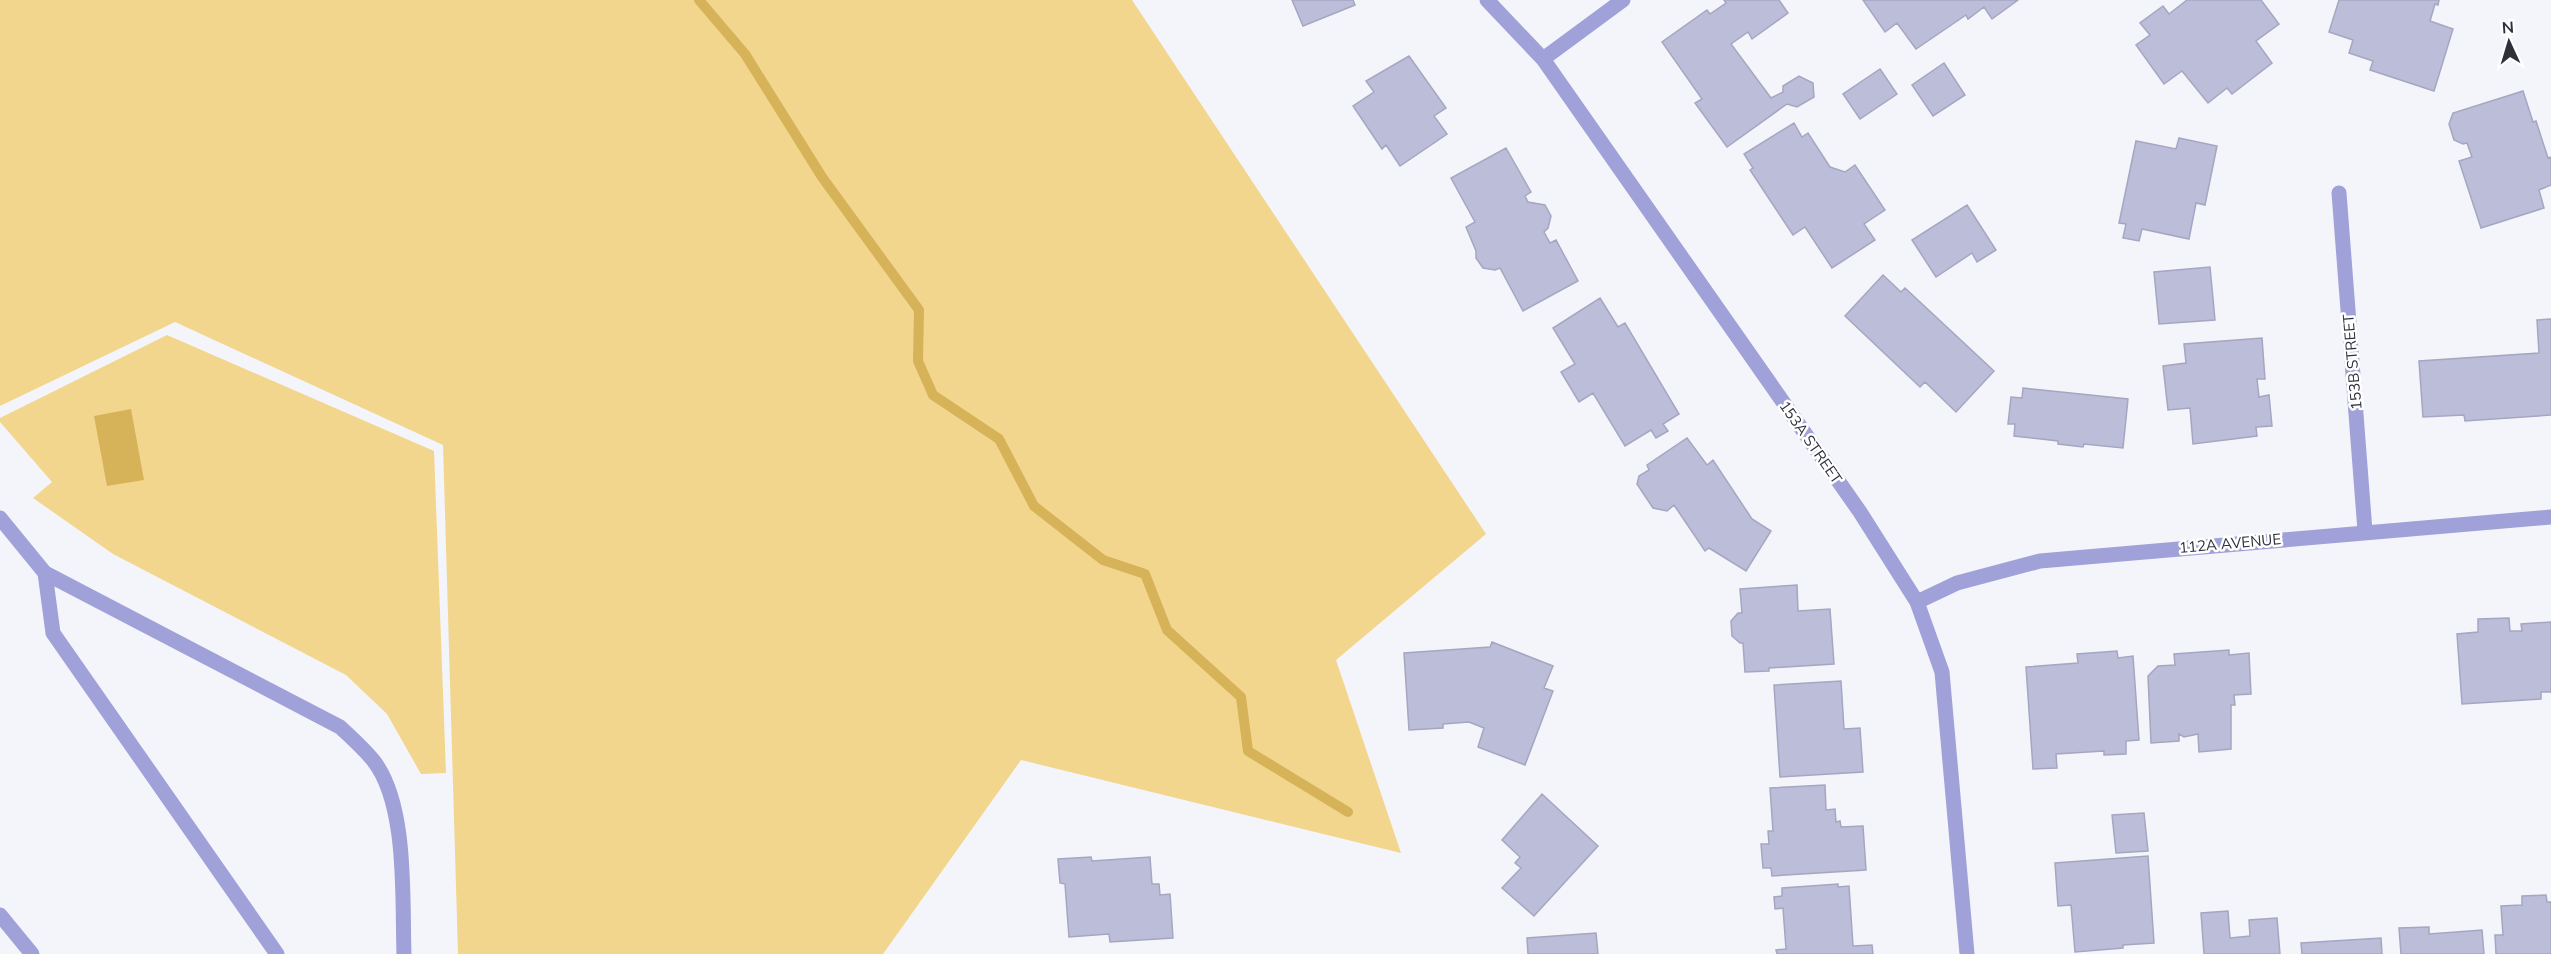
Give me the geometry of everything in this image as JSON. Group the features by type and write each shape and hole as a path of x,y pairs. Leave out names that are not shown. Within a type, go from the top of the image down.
{"street":[{"name":"153A STREET","path":"1487,0 1543,59 1860,512 1917,602 1942,672 1967,954"},
{"path":"1543,59 1623,0"},
{"name":"153B STREET","path":"2339,194 2365,531"},
{"name":"112A AVENUE","path":"1917,602 1957,583 2040,561 2365,531 2551,517"},
{"path":"0,518 45,573 340,727 374,761 390,794 400,835 404,954"},
{"path":"45,573 54,633 277,954"},
{"path":"0,915 32,954"}],"shaded area":[{"path":"0,0 1132,0 1486,534 1336,660 1401,853 1021,760 883,954 458,954 443,445 175,322 0,406"},
{"path":"167,335 434,451 446,773 421,774 387,714 346,675 113,554 33,498 52,482 0,422 0,418"},
{"path":"131,409 144,480 107,486 94,416"}],"building":[{"path":"1292,0 1353,0 1355,5 1303,26"},
{"path":"1724,0 1779,0 1788,13 1752,39 1748,32 1731,44 1771,98 1783,92 1783,86 1799,76 1813,83 1814,97 1797,107 1787,104 1727,147 1695,103 1702,99 1662,42 1707,10 1710,14 1726,3"},
{"path":"1863,0 2018,0 1992,19 1984,7 1968,19 1966,15 1916,49 1897,23 1885,32"},
{"path":"2187,0 2261,0 2279,24 2256,41 2272,63 2232,94 2227,88 2208,103 2182,71 2164,84 2136,45 2150,35 2140,23 2163,6 2169,14"},
{"path":"2339,0 2439,0 2438,5 2435,4 2430,21 2453,29 2434,91 2370,70 2373,61 2349,53 2353,40 2329,32"},
{"path":"1409,56 1446,108 1434,116 1447,134 1400,166 1386,145 1382,149 1353,106 1374,92 1366,81"},
{"path":"1944,63 1965,95 1933,116 1912,85"},
{"path":"1880,69 1897,94 1860,119 1843,94"},
{"path":"2523,91 2548,158 2551,157 2551,185 2539,190 2544,208 2481,228 2459,161 2472,157 2467,143 2463,144 2454,140 2449,124 2453,113"},
{"path":"1794,123 1802,137 1808,133 1830,167 1845,172 1855,165 1885,210 1864,224 1875,240 1832,268 1805,227 1793,235 1750,170 1753,168 1744,154"},
{"path":"2179,138 2217,146 2205,205 2196,203 2189,239 2142,229 2139,241 2123,238 2126,224 2119,223 2136,141 2176,149"},
{"path":"1506,148 1531,192 1525,196 1528,202 1545,205 1551,216 1548,228 1544,232 1550,243 1556,240 1578,281 1523,311 1500,268 1495,270 1483,268 1476,258 1476,251 1466,227 1475,222 1451,178"},
{"path":"1967,205 1996,250 1977,262 1972,253 1936,277 1912,240"},
{"path":"2210,267 2215,320 2159,324 2154,272"},
{"path":"1883,275 1901,292 1905,288 1994,371 1956,412 1925,382 1920,387 1845,316"},
{"path":"1600,298 1618,327 1625,323 1679,414 1663,424 1668,431 1656,438 1651,430 1625,446 1593,393 1579,402 1561,372 1575,364 1553,328"},
{"path":"2551,319 2551,415 2465,421 2464,415 2423,417 2419,361 2539,353 2537,320"},
{"path":"2262,338 2265,379 2257,379 2259,397 2269,395 2272,426 2256,427 2257,436 2193,444 2190,408 2168,410 2163,366 2186,363 2184,344"},
{"path":"2023,388 2128,399 2123,448 2084,444 2083,447 2058,444 2058,441 2014,436 2015,424 2008,424 2011,397 2022,398"},
{"path":"1687,438 1707,465 1713,460 1752,519 1771,531 1746,571 1709,548 1705,551 1674,505 1667,511 1653,508 1637,484 1639,476 1649,470 1647,465"},
{"path":"1797,585 1798,611 1830,609 1834,664 1769,668 1769,671 1745,672 1743,643 1732,636 1731,621 1738,613 1742,613 1740,589"},
{"path":"2509,618 2510,631 2522,631 2521,624 2551,622 2551,692 2541,692 2541,699 2462,704 2457,634 2478,632 2478,619"},
{"path":"1492,642 1553,666 1544,688 1553,691 1525,765 1478,747 1484,728 1469,722 1443,724 1443,728 1409,730 1404,653 1490,647"},
{"path":"2229,650 2229,655 2249,653 2251,694 2234,695 2235,705 2231,705 2231,749 2199,752 2198,734 2184,737 2179,734 2179,741 2151,743 2148,676 2158,666 2175,665 2174,654"},
{"path":"2117,651 2118,658 2133,656 2139,740 2126,741 2126,754 2104,755 2104,751 2056,754 2057,768 2033,769 2026,667 2078,663 2077,654"},
{"path":"1841,681 1844,729 1860,728 1863,772 1780,777 1774,685"},
{"path":"1825,785 1826,810 1835,809 1836,822 1840,821 1841,827 1863,826 1866,870 1772,876 1771,868 1763,868 1761,844 1769,844 1768,831 1773,831 1770,788"},
{"path":"1542,794 1598,846 1534,916 1502,888 1521,868 1515,863 1520,857 1502,840"},
{"path":"2144,813 2148,851 2116,853 2112,815"},
{"path":"2148,856 2154,943 2075,952 2071,905 2058,906 2055,863"},
{"path":"1091,857 1092,861 1150,857 1152,884 1159,884 1160,895 1170,894 1173,938 1110,942 1109,934 1069,937 1065,884 1060,883 1058,859"},
{"path":"1838,884 1838,887 1849,886 1853,946 1872,945 1873,954 1777,954 1776,950 1786,949 1783,908 1775,909 1774,897 1782,896 1782,888"},
{"path":"2546,895 2547,902 2551,902 2551,954 2496,954 2495,935 2503,935 2501,906 2522,905 2522,896"},
{"path":"2228,911 2230,938 2250,936 2249,920 2277,918 2280,954 2204,954 2201,913"},
{"path":"2429,927 2429,934 2482,930 2484,954 2401,954 2399,928"},
{"path":"1596,933 1598,954 1528,954 1527,938"},
{"path":"2381,938 2382,954 2302,954 2301,943"}],"waterway":[{"path":"699,0 745,54 822,177 919,310 918,361 933,395 999,439 1034,506 1103,560 1145,574 1167,630 1241,697 1248,751 1348,812"}]}
